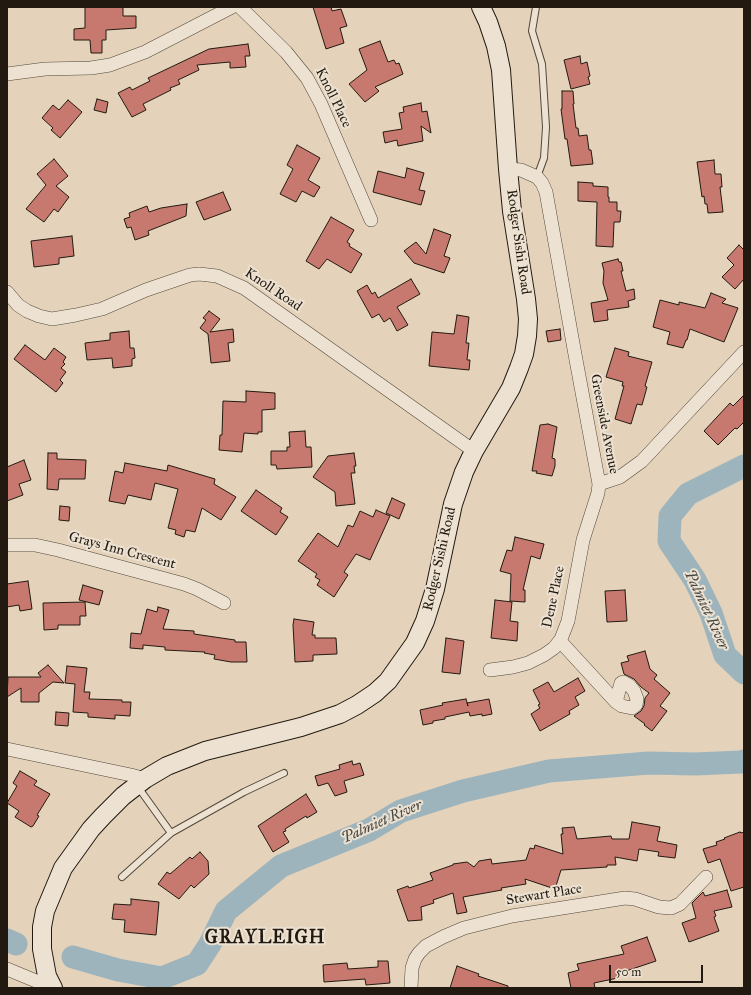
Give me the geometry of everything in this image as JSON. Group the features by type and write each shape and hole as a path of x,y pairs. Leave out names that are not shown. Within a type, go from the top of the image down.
{"main road":[{"name":"Rodger Sishi Road","path":"53,988 47,976 42,949 42,927 45,911 63,868 95,825 124,796 141,782 167,766 205,751 301,727 340,714 357,705 375,693 388,680 415,643 425,621 435,589 453,504 464,472 474,451 511,388 522,361 527,336 528,319 526,299 514,225 500,70 496,46 481,7"}],"street":[{"path":"7,74 44,70 91,68 110,65 145,52 232,7"},
{"name":"Knoll Place","path":"240,7 286,52 307,78 371,220"},
{"path":"508,169 521,170 537,177"},
{"name":"Greenside Avenue","path":"537,177 542,183 546,192 549,206 599,484 620,477 642,461 744,352"},
{"name":"Knoll Road","path":"7,292 18,305 27,311 52,319 102,309 146,290 190,275 200,274 217,276 244,288 474,451"},
{"name":"Dene Place","path":"490,670 513,667 528,663 544,655 554,648 560,641 568,621 580,552 598,493 599,484"},
{"name":"Grays Inn Crescent","path":"7,545 35,545 58,550 184,584 198,589 224,603"},
{"path":"560,641 616,702"},
{"path":"7,749 131,775 141,782"},
{"name":"Stewart Place","path":"411,988 412,968 414,959 419,952 443,936 464,928 512,916 625,898 635,899 659,907 671,908 680,904 706,877"},
{"path":"7,969 53,988"}],"lane":[{"path":"536,7 532,31 542,64 546,127 544,158 537,177"},
{"path":"122,877 171,833 244,792 284,773"},
{"path":"141,782 171,833"}],"building":[{"path":"85,7 123,7 123,16 136,16 136,28 106,30 106,40 102,40 102,53 91,53 90,40 74,40 74,29 85,28"},
{"path":"313,7 331,7 332,11 341,9 347,26 340,28 344,43 326,49"},
{"path":"380,41 388,62 394,60 396,64 399,63 403,74 375,87 379,91 365,102 349,84 367,70 359,49"},
{"path":"248,44 250,56 245,56 246,67 230,68 230,62 197,65 199,70 178,80 180,84 170,88 171,90 143,104 146,110 132,117 118,93 130,87 132,90 150,81 148,78 209,49"},
{"path":"580,56 581,64 587,62 590,84 571,89 564,60"},
{"path":"562,91 573,91 576,128 578,128 579,136 587,135 593,164 571,166 567,139 565,139 561,109"},
{"path":"97,99 108,102 106,113 94,110"},
{"path":"68,100 82,112 60,138 51,130 53,128 42,118 53,105 59,110"},
{"path":"421,103 422,112 427,111 431,133 421,126 423,141 398,146 397,140 385,143 383,132 402,129 399,113 404,112 403,107"},
{"path":"297,145 320,158 308,180 320,187 314,197 302,191 296,202 280,194 293,169 287,165"},
{"path":"54,159 68,176 56,186 69,197 58,212 54,209 44,222 26,209 46,185 37,174"},
{"path":"714,160 715,174 721,174 722,187 720,187 723,212 708,213 704,196 702,197 697,162"},
{"path":"407,168 424,173 419,190 425,191 421,205 373,192 378,171 405,178"},
{"path":"578,182 593,183 593,186 608,187 609,202 617,202 617,211 621,211 620,222 614,222 613,247 596,246 597,202 578,201"},
{"path":"223,192 231,210 204,220 196,202"},
{"path":"187,204 186,216 148,231 149,235 135,240 131,227 127,228 124,219 130,217 129,213 147,206 149,212 161,208"},
{"path":"331,217 354,230 347,242 350,244 349,246 362,254 351,273 327,259 319,269 306,261"},
{"path":"434,229 451,235 444,256 450,258 444,273 414,263 404,251 416,242 426,254"},
{"path":"72,236 74,256 59,258 59,264 34,267 31,241"},
{"path":"739,245 744,250 744,279 735,289 722,277 734,265 727,258"},
{"path":"618,259 619,262 621,262 623,271 621,271 626,291 634,289 635,299 628,301 629,307 607,310 608,320 594,322 591,303 608,300 603,283 604,271 602,263"},
{"path":"411,279 420,294 397,307 408,325 397,331 390,318 384,322 379,314 372,318 357,291 367,285 372,294 375,292 378,298"},
{"path":"711,293 726,299 722,303 738,308 724,342 690,329 683,348 667,344 670,332 653,327 660,300 679,305 679,302 705,308"},
{"path":"209,311 220,319 210,332 233,329 234,342 228,343 230,361 211,363 208,334 200,328 206,320 203,318"},
{"path":"457,315 469,317 466,343 469,343 467,360 470,360 469,370 429,366 432,332 454,334"},
{"path":"560,329 561,340 548,342 546,331"},
{"path":"129,331 130,348 134,348 135,358 132,359 132,366 113,368 112,358 87,360 85,343 110,340 110,333"},
{"path":"25,345 45,360 54,348 66,357 63,362 65,364 61,368 66,372 60,380 63,383 56,392 14,359"},
{"path":"615,348 629,352 628,356 652,362 645,386 647,387 642,405 637,404 631,424 615,419 624,386 622,386 623,382 606,377"},
{"path":"246,391 275,393 275,409 262,410 262,432 258,432 258,434 244,433 242,452 219,450 220,435 222,435 223,401 246,402"},
{"path":"744,395 744,422 737,429 735,428 718,445 704,431 730,403 733,406"},
{"path":"548,424 557,427 552,458 555,459 555,466 552,476 536,473 537,471 532,471 540,425"},
{"path":"305,431 306,447 311,447 312,467 277,469 276,465 271,465 271,451 287,451 287,447 290,447 289,432"},
{"path":"48,453 57,453 57,459 86,460 85,479 59,479 58,490 47,489"},
{"path":"354,453 356,466 354,466 355,473 351,473 355,504 336,506 335,492 313,477 328,456"},
{"path":"24,460 31,480 19,484 23,495 7,501 7,467"},
{"path":"125,463 167,471 168,465 215,479 214,484 236,497 221,520 202,508 195,532 186,530 184,537 175,534 176,530 168,528 178,489 155,483 151,500 128,495 125,504 109,501 115,471 123,473"},
{"path":"256,490 282,508 280,512 288,517 276,535 241,511"},
{"path":"392,498 405,504 399,519 386,513"},
{"path":"60,506 70,507 69,521 59,520"},
{"path":"376,510 390,516 370,560 356,554 344,572 348,575 334,597 317,585 320,580 315,577 317,574 298,561 318,533 338,547 348,525 353,527 360,511 373,517"},
{"path":"515,537 544,544 540,559 531,556 523,590 525,590 525,602 510,601 511,574 500,571 507,550 512,551"},
{"path":"28,581 32,609 20,611 19,605 7,607 7,584"},
{"path":"83,585 103,591 99,605 79,600"},
{"path":"625,590 627,621 607,622 605,591"},
{"path":"495,600 512,602 510,621 518,622 517,641 491,638"},
{"path":"85,602 86,616 80,616 80,625 58,625 58,629 44,630 43,603"},
{"path":"158,607 169,610 163,629 194,631 194,634 235,640 235,642 246,642 247,662 231,662 214,659 215,655 204,653 205,652 165,650 165,647 143,645 143,649 130,648 131,633 141,634 147,609 157,612"},
{"path":"294,619 314,622 312,635 315,635 315,638 336,638 337,654 313,655 313,661 295,662"},
{"path":"446,638 464,641 460,674 442,672"},
{"path":"645,651 650,669 657,675 654,679 670,693 660,706 667,711 652,731 634,716 641,711 644,706 645,698 649,693 634,679 624,674 621,663 629,661 627,656"},
{"path":"48,665 64,683 53,682 39,693 39,702 21,702 21,688 7,697 8,677 41,677 38,673"},
{"path":"67,666 87,668 84,692 90,692 89,699 122,700 122,702 131,702 130,716 115,715 115,719 88,717 88,713 73,712 75,684 65,683"},
{"path":"578,678 585,691 575,697 579,705 569,711 570,714 540,731 531,714 540,708 538,705 540,704 533,690 548,682 554,692"},
{"path":"466,699 467,703 489,699 492,714 470,716 469,712 445,717 445,719 433,721 433,723 423,725 420,710 443,705 442,703"},
{"path":"56,712 69,713 68,726 55,725"},
{"path":"352,761 353,765 360,763 364,775 344,781 347,792 335,796 328,783 318,786 315,776 340,769 339,765"},
{"path":"20,771 37,781 34,785 50,794 37,815 39,816 31,827 15,817 19,811 7,803 17,786 13,783"},
{"path":"306,794 317,812 307,818 306,816 285,829 286,831 283,832 289,842 273,852 258,826"},
{"path":"632,822 660,827 657,841 677,845 675,858 658,856 659,852 639,849 637,861 615,857 616,865 561,870 555,889 525,879 526,884 463,897 467,912 457,914 453,893 433,900 434,903 421,907 422,920 408,921 397,890 408,886 409,888 433,880 430,873 453,864 467,862 474,867 479,861 491,859 492,864 526,860 530,848 534,849 535,845 563,854 561,834 563,834 562,828 574,827 577,839 611,836 612,839 629,839"},
{"path":"740,832 744,832 744,887 731,891 720,859 708,863 703,849 717,845 716,842"},
{"path":"200,852 208,861 209,874 194,888 191,885 179,899 158,884 167,872 170,874 190,857 192,859"},
{"path":"727,890 732,907 714,911 716,916 714,917 719,931 689,942 682,923 696,918 692,903 703,892 705,896"},
{"path":"131,899 159,902 156,935 124,932 125,920 112,919 114,904 131,905"},
{"path":"647,937 656,961 617,974 618,978 594,983 595,988 571,988 568,973 579,970 577,964 624,954 621,946"},
{"path":"378,961 388,961 390,983 366,985 365,979 324,982 323,965 347,963 348,969 378,967"},
{"path":"457,966 479,974 478,976 508,986 508,988 450,988"}],"waterway":[{"name":"Palmiet River","path":"744,466 688,494 670,516 669,541 695,580 711,613 725,655 744,673"},
{"name":"Palmiet River","path":"73,957 118,970 162,978 197,964 210,944 226,911 281,866 369,830 401,811 463,791 549,771 649,763 695,764 744,761"},
{"name":"Palmiet River","path":"7,940 16,944"}],"district":[{"name":"GRAYLEIGH","path":"265,939"}]}
